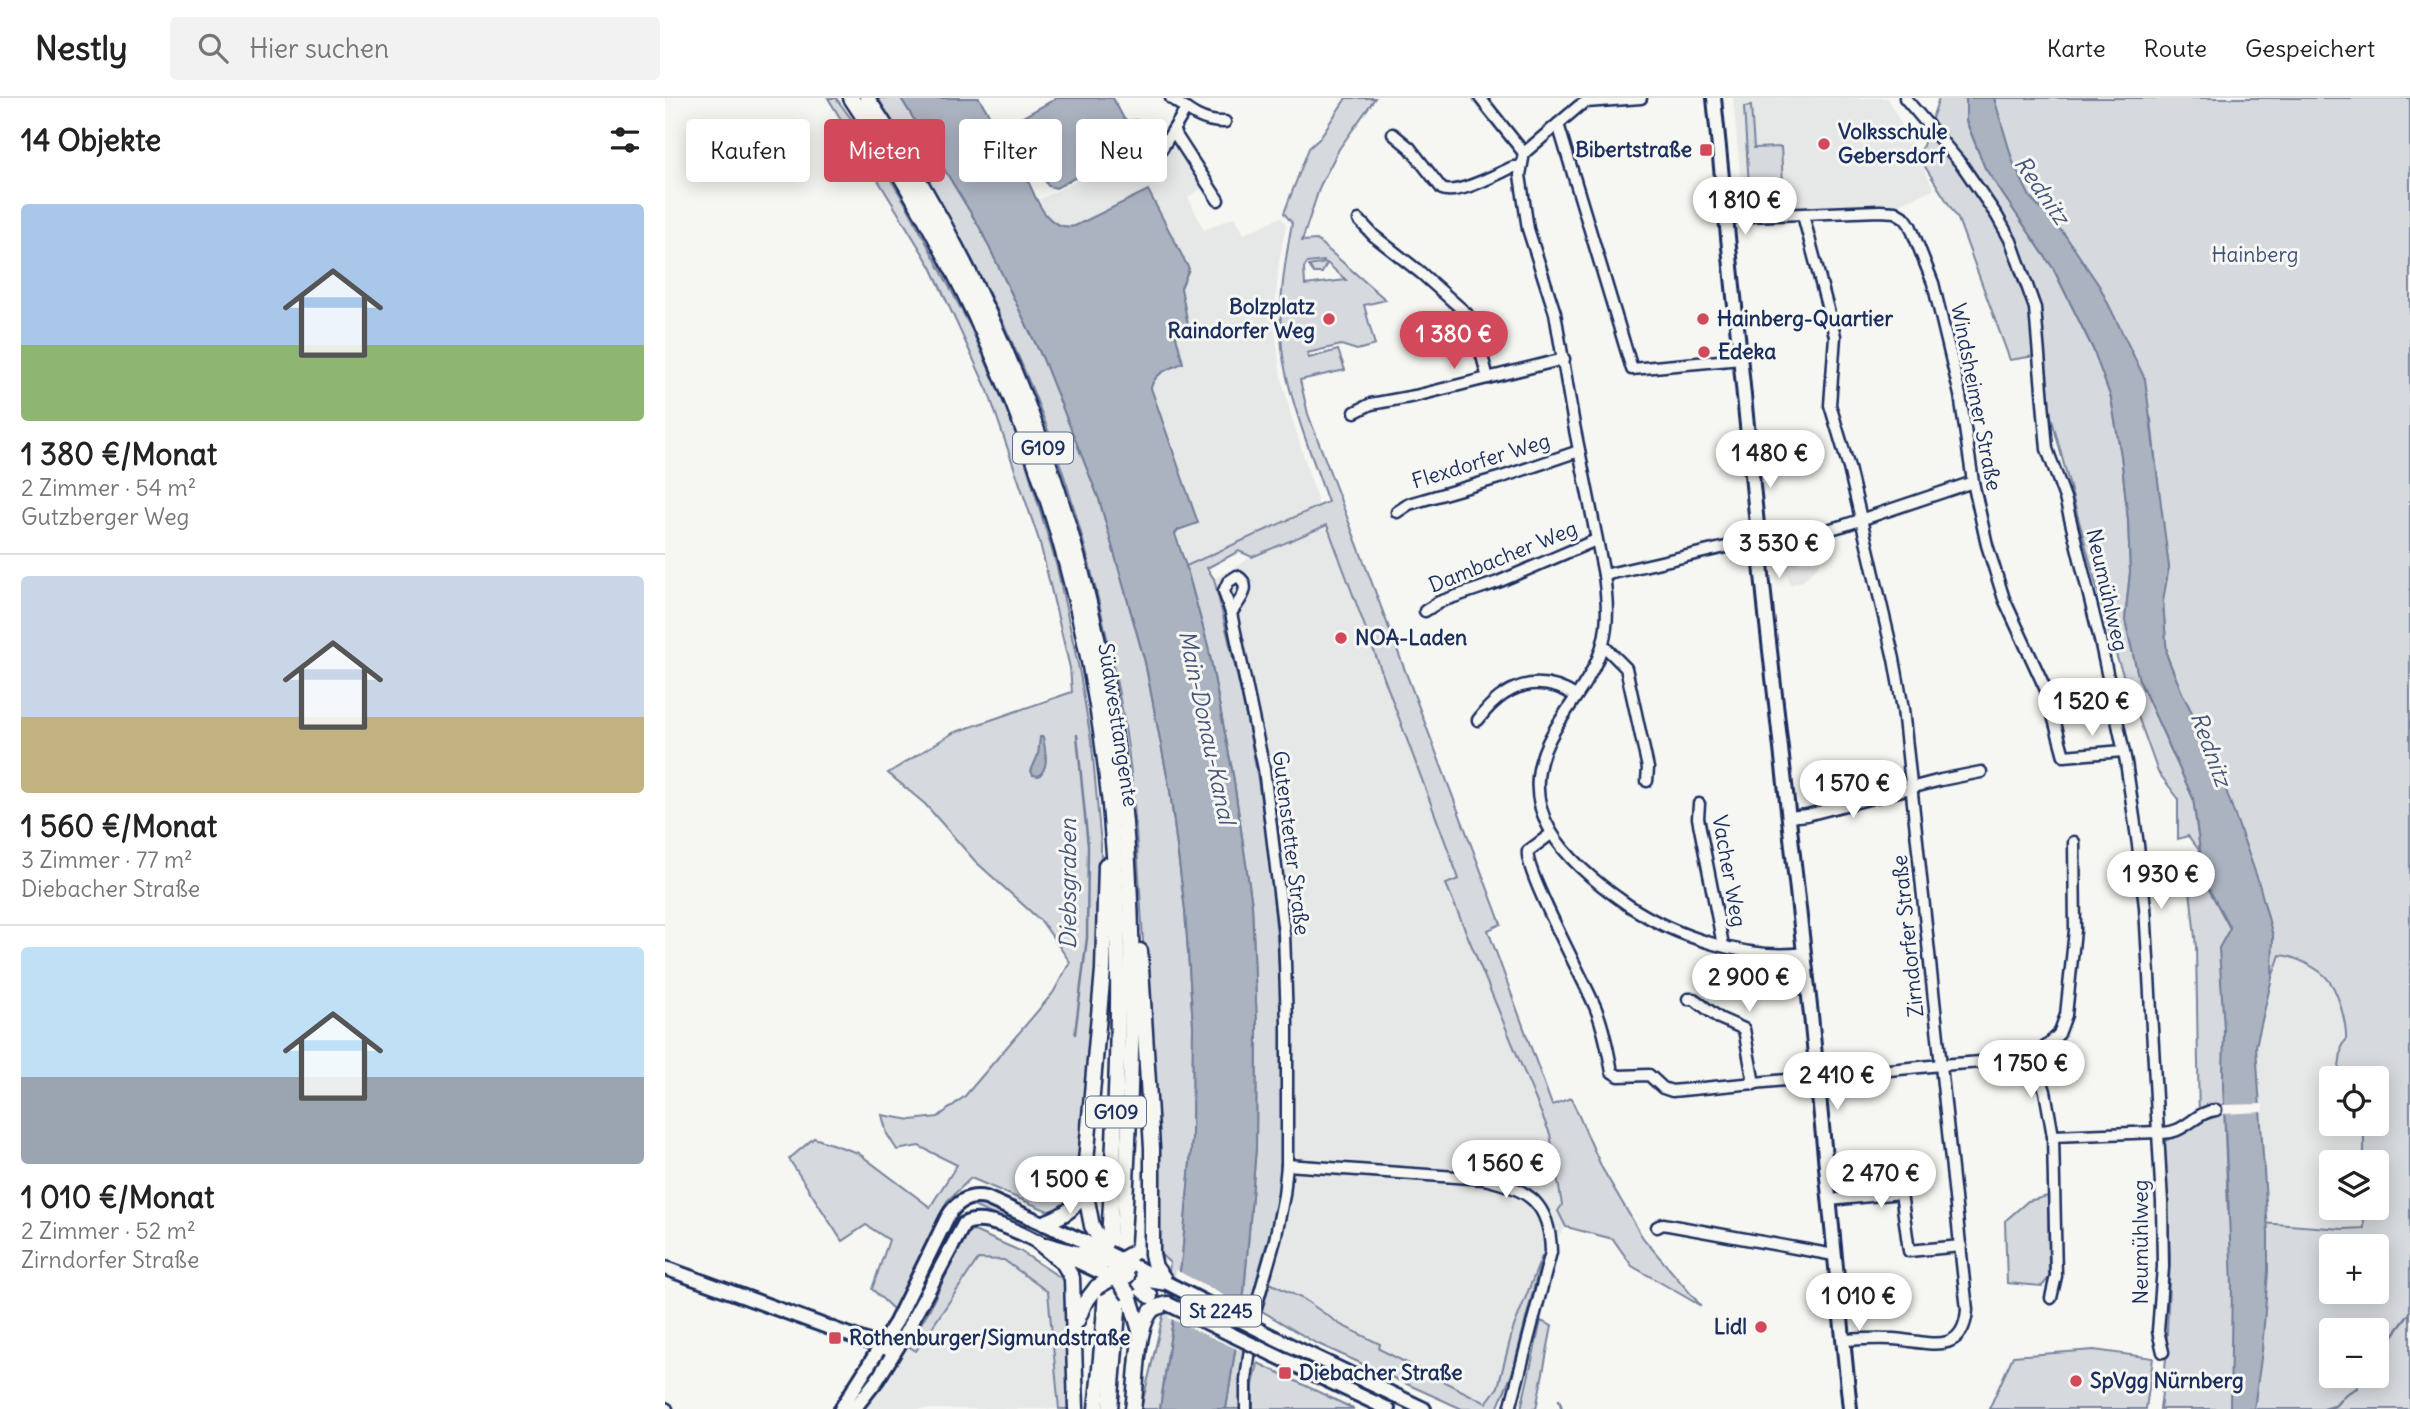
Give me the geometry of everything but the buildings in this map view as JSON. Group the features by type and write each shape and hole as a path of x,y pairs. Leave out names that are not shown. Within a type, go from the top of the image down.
{"highway":[{"name":"Südwesttangente","path":"851,98 909,190 970,300 1017,409 1040,475 1073,591 1096,703 1111,814 1117,917 1117,1068 1109,1250 1096,1409"},
{"name":"Südwesttangente","path":"867,98 940,217 981,297 1027,404 1056,486 1086,587 1108,693 1123,805 1131,917 1132,1015 1119,1305 1109,1409"},
{"path":"1044,1223 1072,1209 1080,1198 1084,1184 1103,970 1106,861 1111,814"},
{"path":"1131,917 1139,937 1151,1138 1153,1262 1167,1283"},
{"path":"1084,1184 1092,1226 1116,1266 1141,1334"},
{"path":"1075,1327 1081,1309 1097,1287 1144,1240 1152,1218"},
{"path":"1083,1241 1150,1296"},
{"path":"1038,1242 1116,1266 1149,1281 1167,1283"},
{"path":"1038,1242 1064,1264 1071,1274 1076,1409"},
{"path":"1133,1409 1141,1334 1149,1314 1155,1307 1166,1304"}],"main road":[{"path":"1714,98 1850,1409"},
{"path":"841,1409 882,1347 947,1218 957,1205 970,1198 983,1197 1083,1241"},
{"path":"854,1409 895,1352 931,1290 958,1231 964,1224 976,1220 987,1221 1038,1242"},
{"path":"665,1268 895,1352"},
{"name":"St 2245","path":"1167,1283 1424,1409"},
{"name":"St 2245","path":"1150,1296 1388,1409"}],"street":[{"path":"1171,98 1208,121 1225,122"},
{"path":"1481,98 1524,153"},
{"path":"1641,98 1585,100 1524,153 1520,167 1523,209 1555,313 1604,575 1607,607 1603,645 1592,670 1552,734 1539,773 1538,797 1551,834 1597,883 1633,909 1696,939 1769,953 1804,953"},
{"name":"Neumühlweg","path":"1905,98 1962,165 1997,216 2011,242 2035,308 2047,449 2065,498 2100,640 2123,751 2145,907 2163,1267 2158,1331 2163,1352"},
{"path":"1167,142 1186,109"},
{"path":"1558,124 1632,369 1741,359"},
{"path":"1174,132 1218,200"},
{"path":"1393,134 1410,148 1442,188 1448,191 1458,190 1513,167 1520,167"},
{"name":"Windsheimer Straße","path":"1726,218 1895,212 1905,218 1933,283 1945,329 1973,482 1994,569 2004,598 2046,690 2064,756 2123,751"},
{"name":"Zirndorfer Straße","path":"1803,215 1835,336 1830,405 1849,468 1894,659 1903,709 1967,1310 1966,1323 1951,1341 1942,1345 1894,1339 1843,1340"},
{"path":"1359,220 1374,236 1468,314 1488,378"},
{"path":"1355,412 1371,404 1564,359"},
{"name":"Flexdorfer Weg","path":"1397,512 1409,504 1579,451"},
{"path":"1604,575 1778,536 1820,532 1861,521 1973,482"},
{"name":"Dambacher Weg","path":"1425,611 1439,602 1498,582 1596,540"},
{"name":"Gutenstetter Straße","path":"1231,613 1264,769 1284,933 1287,1023 1287,1166 1275,1240 1255,1310 1246,1380 1246,1409"},
{"path":"1603,645 1626,668 1648,768 1647,781"},
{"path":"1478,720 1495,700 1530,684 1553,684 1576,696"},
{"path":"1789,817 1833,809 1981,772"},
{"name":"Vacher Weg","path":"1699,804 1698,818 1723,945"},
{"path":"1551,834 1528,850 1526,857 1536,887 1580,970 1597,1011 1612,1072 1619,1076 1649,1075 1663,1088 1672,1091 2034,1058 2059,1034 2066,1015 2075,930 2074,842"},
{"path":"1688,999 1694,999 1719,1017 1744,1029 1754,1084"},
{"path":"2034,1058 2045,1091 2053,1136 2056,1276 2051,1298"},
{"path":"2053,1136 2158,1132 2168,1134 2179,1131 2200,1115 2216,1110"},
{"path":"1287,1166 1484,1179 1509,1184 1539,1203 1551,1233 1551,1252 1510,1409"},
{"path":"1829,1200 1901,1193 1909,1251 1961,1246"},
{"path":"1657,1227 1663,1224 1834,1255"}],"shaded area":[{"name":"Volksschule Gebersdorf","path":"1733,98 1888,98 1934,189 1894,206 1751,210 1743,203"},
{"path":"1177,139 1206,186 1188,197 1204,230 1235,217 1244,234 1281,217 1286,225 1279,261 1274,321 1280,372 1319,506 1186,566 1175,534 1178,530 1198,523 1151,388 1153,379 1159,373 1183,363 1176,336 1189,330 1181,288 1075,226 1059,226 1048,219 1039,200 1076,181 1167,182 1167,146"},
{"path":"1327,524 1459,879 1446,885 1550,1134 1562,1205 1558,1211 1566,1227 1542,1256 1513,1329 1498,1387 1486,1403 1378,1349 1380,1344 1341,1325 1305,1300 1270,1283 1259,1274 1273,1225 1281,1172 1281,1013 1273,898 1258,780 1239,682 1214,579 1252,557"},
{"path":"1797,542 1799,564 1820,564 1803,581 1790,585 1780,544"},
{"path":"2280,955 2300,957 2323,968 2367,1066 2319,1066 2319,1136 2378,1136 2378,1150 2319,1150 2319,1220 2382,1220 2382,1226 2268,1233 2256,1046"},
{"path":"978,1259 1004,1260 1048,1291 1059,1409 860,1409 908,1346 917,1350"}],"green space":[{"path":"828,98 836,98 851,119 841,119"},
{"path":"878,98 901,98 914,119 892,119"},
{"path":"1346,98 1375,98 1339,149 1320,186 1302,241 1317,240 1386,300 1364,305 1375,345 1357,350 1341,345 1307,353 1309,358 1338,350 1345,370 1300,380 1308,414 1501,924 1488,930 1552,1105 1571,1098 1602,1168 1643,1238 1701,1306 1632,1266 1613,1239 1566,1227 1558,1211 1562,1205 1550,1134 1446,884 1459,879 1327,525 1252,557 1239,551 1207,568 1214,579 1258,780 1276,925 1282,1025 1283,1123 1280,1187 1247,1326 1241,1409 1226,1409 1244,1293 1256,1148 1257,1025 1252,905 1233,775 1208,646 1186,566 1328,502 1290,389 1281,336 1283,279 1292,223 1284,213 1309,148 1319,139","holes":["1307,263 1325,263 1309,266 1314,273 1322,273 1327,263 1346,280 1305,285 1304,268"]},
{"name":"Hainberg","path":"1939,98 1966,98 1966,121 1985,168 2053,268 2093,349 2111,398 2128,520 2130,572 2125,620 2139,680 2193,798 2204,880 2230,928 2223,1079 2228,1210 2260,1223 2364,1228 2364,1220 2389,1220 2389,1150 2364,1150 2364,1136 2389,1136 2389,1066 2339,1066 2342,1045 2346,1040 2341,1007 2330,982 2317,969 2292,957 2280,955 2272,978 2272,950 2167,656 2163,601 2169,567 2151,419 2065,235 2030,197 2010,160 1994,98 2410,98 2410,1409 2160,1409 2166,1359 2170,1256 2164,1142 2199,1122 2196,947 2188,871 2199,850 2188,836 2178,839 2178,798 2158,772 2111,641 2035,356 2010,360 1958,219 1919,157"},
{"path":"1751,106 1754,148 1781,147 1783,184 1749,186 1744,107"},
{"path":"945,170 980,228 1043,359 1099,499 1145,662 1170,791 1185,910 1193,1025 1192,1139 1182,1257 1160,1409 1141,1409 1163,1316 1170,1263 1157,1251 1149,1047 1136,836 1123,718 1091,571 1057,455 1021,361 1000,316 930,183 945,182"},
{"path":"879,182 892,182 971,328 1017,433 1057,567 1092,746 1101,845 1100,963 1075,1193 1061,1209 1048,1211 971,1178 947,1201 894,1310 872,1289 889,1240 866,1225 842,1241 789,1159 814,1138 858,1153 930,1207 957,1165 919,1146 897,1150 887,1134 882,1115 911,1120 938,1117 965,1096 1053,993 1070,962 1042,922 975,861 925,804 888,773 953,733 1072,692 1070,668 1040,543 988,391 931,267"},
{"path":"1747,966 1752,994 1736,997 1731,969"},
{"path":"2048,1196 2049,1278 2042,1286 2007,1283 2005,1221 2028,1201"},
{"path":"972,1203 979,1203 1051,1233 1083,1254 973,1206"},
{"path":"972,1230 1020,1251 1067,1282 1071,1409 1059,1409 1048,1292 1004,1260 978,1259 916,1351 908,1346 966,1234"},
{"path":"1542,1256 1512,1374 1497,1409 1462,1409 1314,1342 1262,1311 1270,1283 1305,1300 1341,1325 1380,1344 1379,1349 1486,1403 1498,1387 1513,1329"},
{"path":"1541,1321 1552,1326 1536,1409 1521,1409"},
{"path":"1273,1347 1303,1358 1414,1409 1407,1409"},
{"name":"SpVgg Nürnberg","path":"2094,1350 2153,1358 2146,1409 1989,1409 2013,1356"},
{"path":"1258,1363 1354,1409 1253,1409 1253,1385"}],"water":[{"name":"Main-Donau-Kanal","path":"901,98 979,98 992,119 959,119 959,182 1028,182 1048,217 1064,226 1075,226 1148,190 1189,269 1181,288 1189,330 1176,336 1183,363 1159,375 1151,388 1198,523 1178,530 1175,534 1208,646 1233,775 1252,905 1257,1025 1256,1148 1244,1293 1226,1409 1160,1409 1182,1257 1192,1139 1193,1025 1185,910 1170,791 1145,662 1099,499 1043,359 980,228 945,170 945,119 914,119"},
{"path":"1057,98 1113,98 1124,119 1076,119 1076,177 1056,188 1048,186 1046,182 1062,182 1062,119 1019,119"},
{"path":"1966,98 1994,98 2013,162 2030,197 2065,235 2100,287 2145,379 2169,567 2163,601 2167,656 2183,695 2212,751 2258,880 2273,936 2272,978 2256,1046 2268,1271 2262,1351 2254,1409 2230,1409 2232,1285 2219,948 2230,928 2204,880 2193,798 2139,680 2125,620 2130,572 2128,520 2111,398 2093,349 2053,268 1985,168 1966,120"},
{"path":"1040,737 1043,737 1046,758 1045,767 1039,776 1033,775 1031,771 1038,755"}],"pier":[{"path":"2263,1104 2263,1112 2221,1114 2220,1105"},
{"path":"1176,1270 1246,1307 1239,1350 1169,1318"}],"waterway":[{"name":"Diebsgraben","path":"1075,1034 1087,938 1088,846 1077,735"},
{"path":"2389,1341 2410,1313"},
{"path":"2389,1341 2389,1358"},
{"path":"2324,1409 2335,1406 2346,1394 2357,1388"},
{"path":"1559,1400 1562,1409"}],"place":[{"name":"Volksschule Gebersdorf","path":"1824,144"},
{"name":"Bibertstraße","path":"1706,150"},
{"name":"Bolzplatz Raindorfer Weg","path":"1329,319"},
{"name":"Hainberg-Quartier","path":"1703,319"},
{"name":"Edeka","path":"1704,352"},
{"name":"NOA-Laden","path":"1341,638"},
{"name":"Lidl","path":"1761,1327"},
{"name":"Rothenburger/Sigmundstraße","path":"835,1338"},
{"name":"Diebacher Straße","path":"1285,1373"},
{"name":"SpVgg Nürnberg","path":"2076,1381"}],"water label":[{"name":"Rednitz","path":"2042,190"},
{"name":"Rednitz","path":"2211,749"}]}
